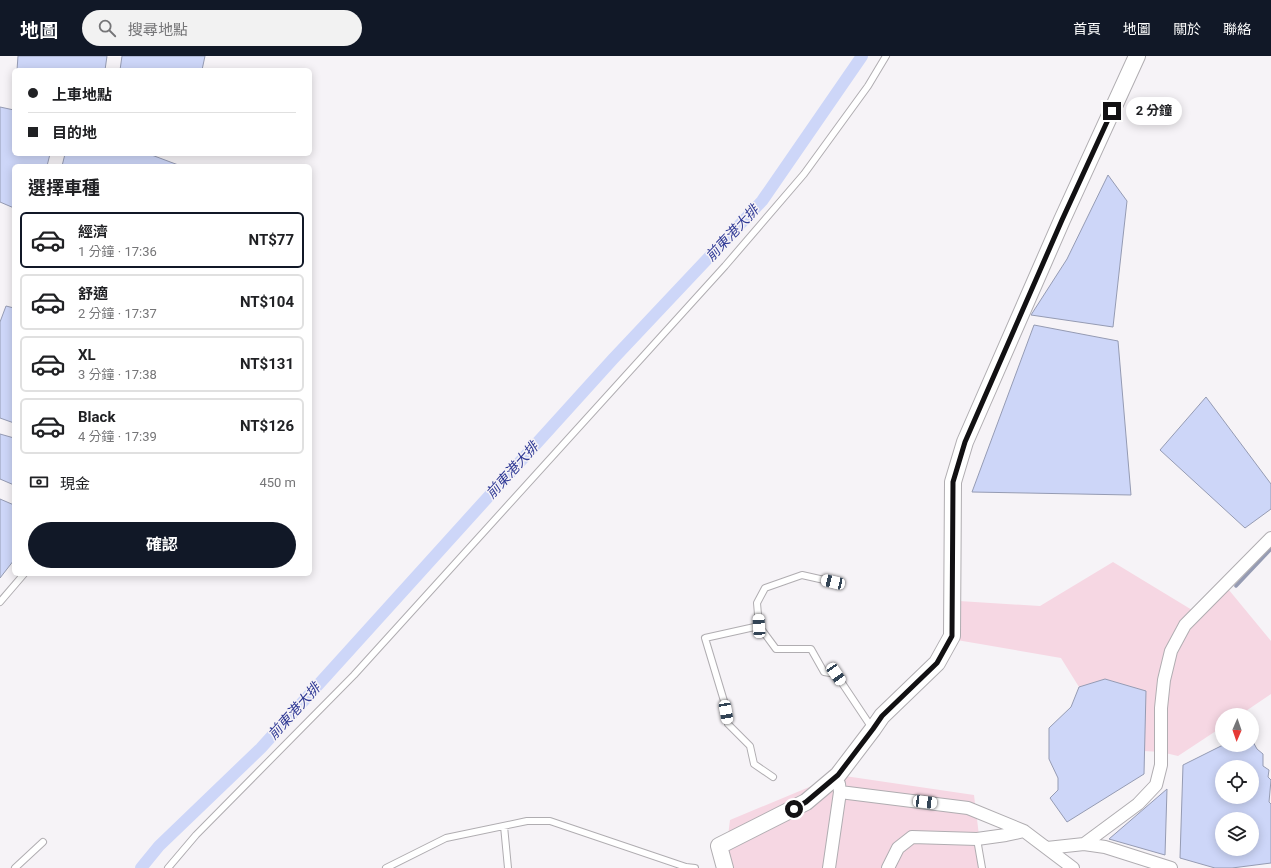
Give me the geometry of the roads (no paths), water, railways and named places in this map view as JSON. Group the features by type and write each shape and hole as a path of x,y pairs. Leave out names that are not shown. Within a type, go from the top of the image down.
{"main road":[{"path":"725,868 718,846 806,802 838,775 882,716 937,663 952,636 953,482 965,442 1062,220 1137,56"}],"street":[{"path":"1084,844 1138,804 1156,785 1161,765 1161,708 1164,680 1171,651 1185,625 1271,538"},
{"path":"829,868 840,792 838,775"},
{"path":"840,792 968,808 1024,831 1073,868"},
{"path":"888,868 898,848 912,837 977,839 1024,831"},
{"path":"1047,848 1084,844 1105,847 1171,868"}],"lane":[{"path":"168,868 196,835 354,675 725,266 804,174 868,86 886,56"},
{"path":"833,582 802,575 765,588 758,603 759,626 776,649 811,649 824,672 836,674 873,729"},
{"path":"0,602 22,576"},
{"path":"759,626 705,638 724,701 728,724 750,746 754,764 773,777"},
{"path":"386,868 446,838 527,821 550,821 686,867 695,868"},
{"path":"504,826 508,868"},
{"path":"977,839 982,868"},
{"path":"15,868 43,842"}],"water":[{"path":"18,56 107,56 105,68 17,68"},
{"path":"122,56 205,56 202,68 120,68"},
{"path":"0,107 12,110 12,156 50,156 48,164 12,164 12,207 0,202"},
{"path":"64,156 154,156 176,164 62,164"},
{"path":"1108,175 1127,201 1113,327 1031,315 1067,259"},
{"path":"6,306 12,308 12,422 0,418 0,322"},
{"path":"1034,325 1118,341 1131,495 972,492"},
{"path":"1206,397 1271,484 1271,509 1245,528 1160,450"},
{"path":"0,434 12,437 12,484 0,479"},
{"path":"0,499 12,504 12,563 0,578"},
{"path":"1105,679 1146,691 1144,774 1067,822 1050,798 1058,790 1058,778 1049,759 1049,728 1071,707 1079,687"},
{"path":"1215,749 1215,752 1259,752 1259,751 1263,754 1263,766 1269,770 1268,777 1271,780 1269,802 1271,804 1271,863 1232,868 1215,868 1180,858 1183,765"},
{"path":"1167,789 1165,855 1109,839"}],"waterway":[{"name":"前東港大排","path":"141,868 159,846 261,748 613,359 762,201 862,56"},
{"path":"1236,586 1271,549"}]}
